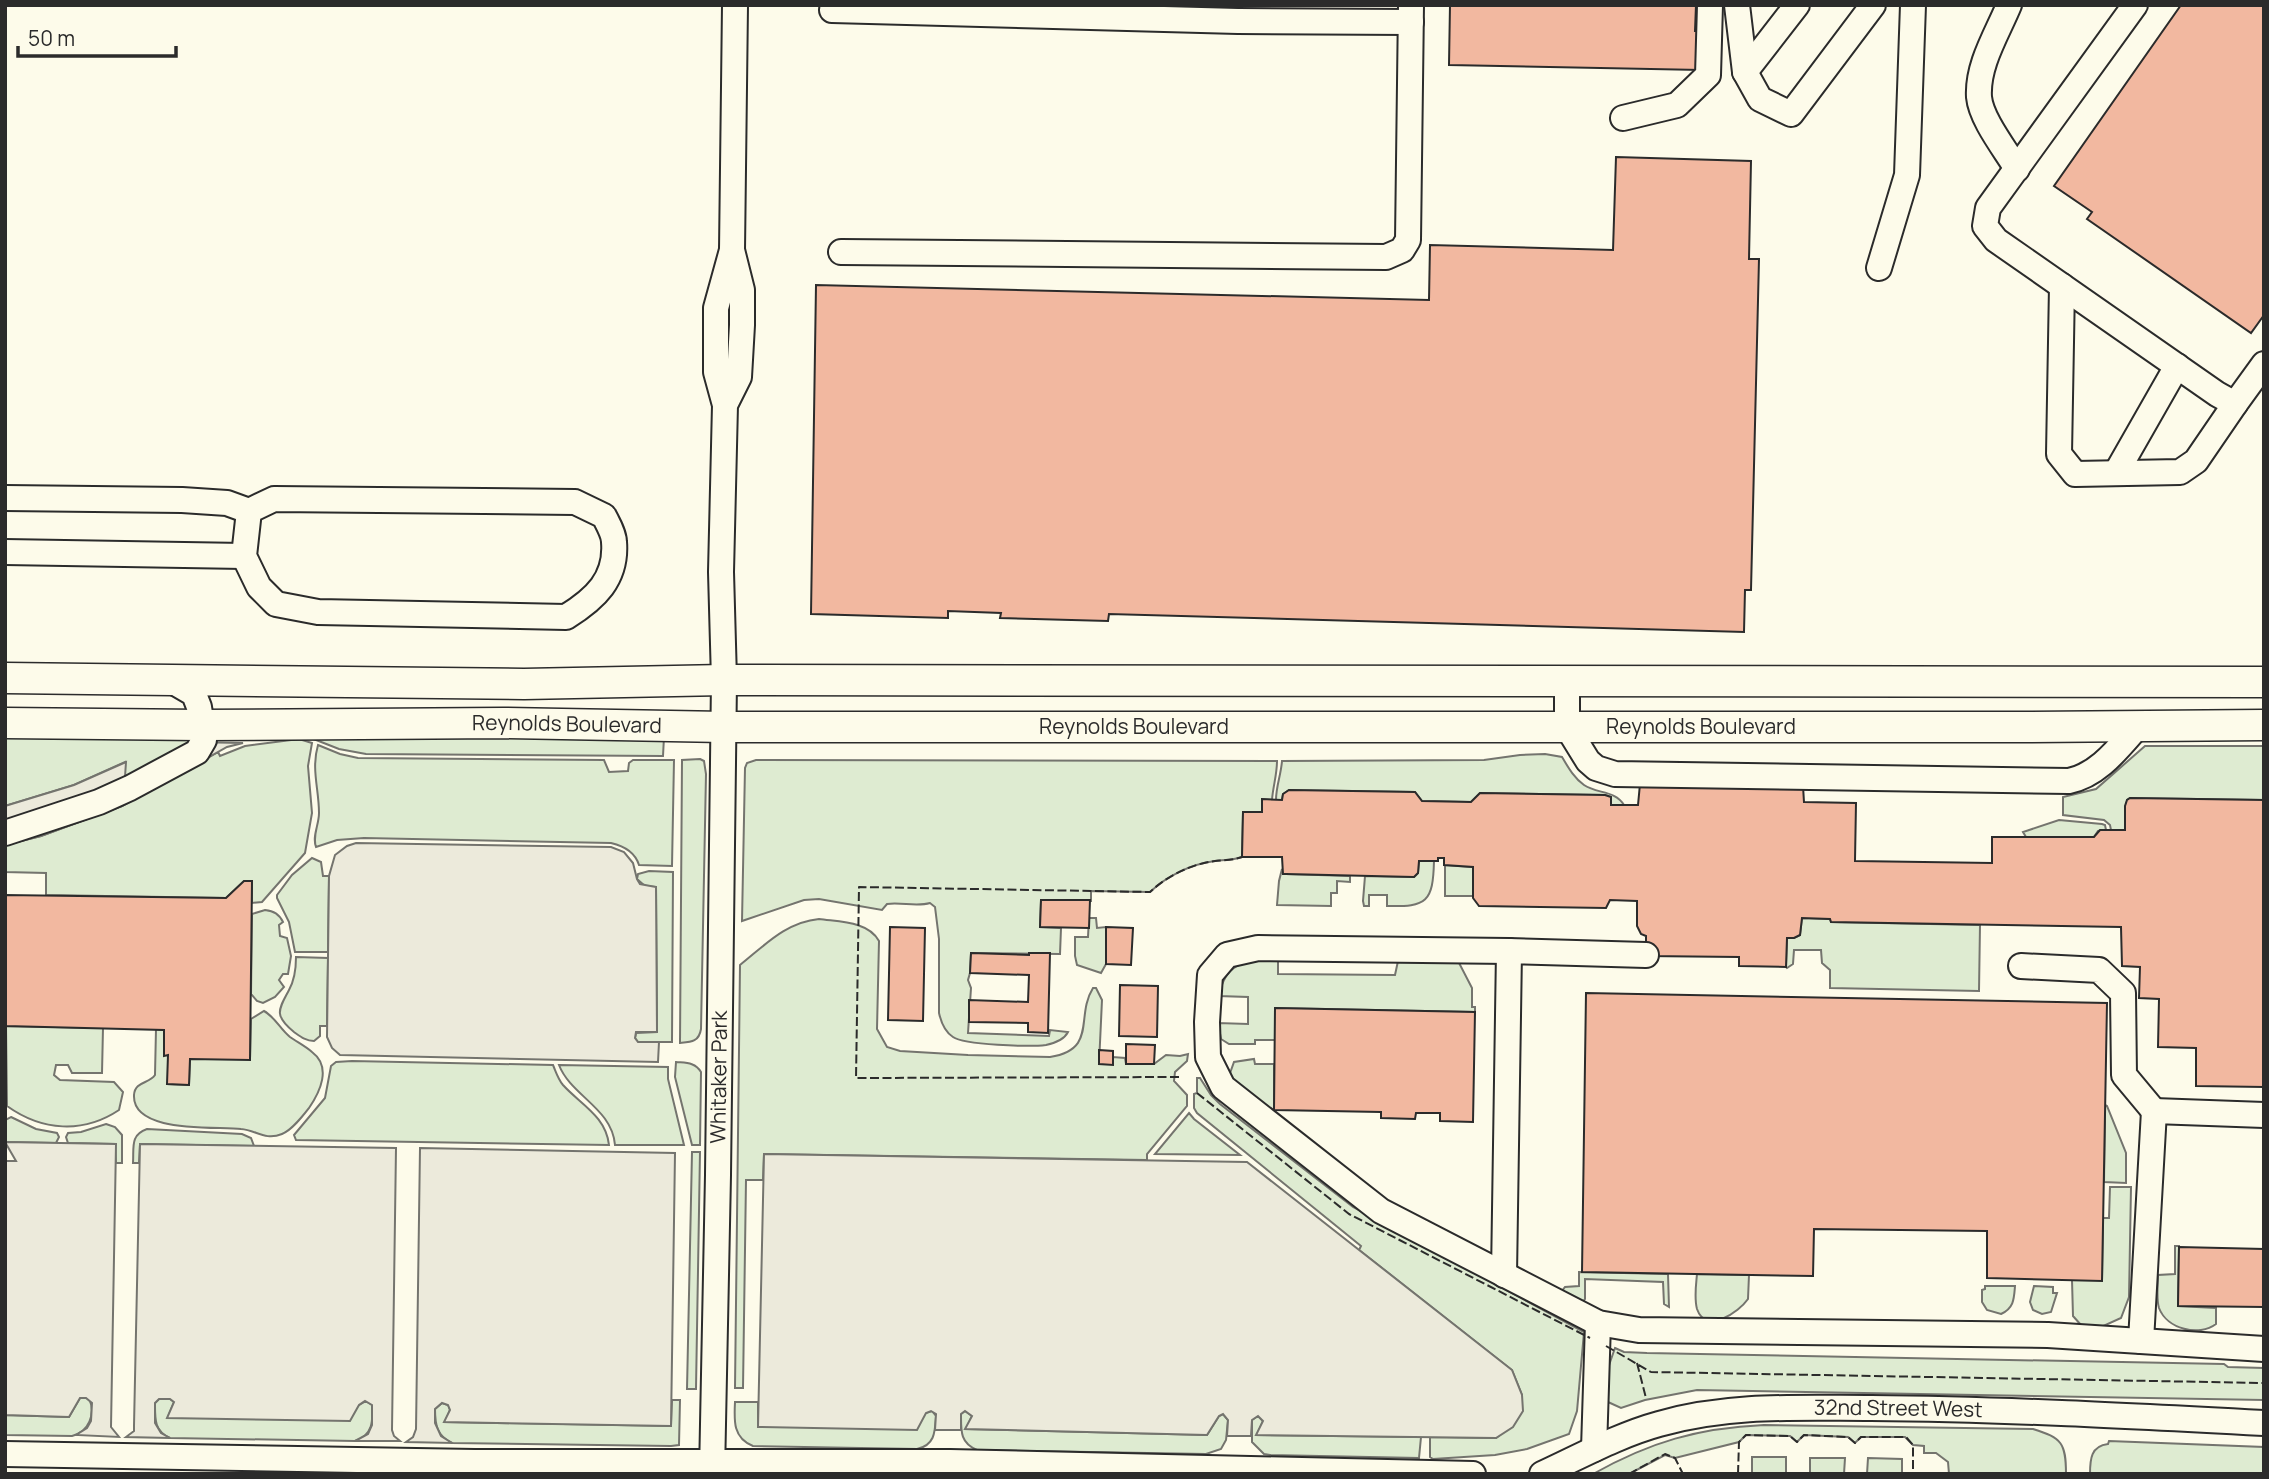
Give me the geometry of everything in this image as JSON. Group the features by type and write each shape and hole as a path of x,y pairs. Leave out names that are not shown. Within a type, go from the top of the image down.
{"main road":[{"name":"Reynolds Boulevard","path":"5,678 524,684 724,680 2264,682"},
{"name":"Reynolds Boulevard","path":"5,723 503,723 723,727 2264,725"}],"lane":[{"name":"Whitaker Park","path":"712,1468 724,680 721,572 724,405 739,377 742,290 732,250 735,5"},
{"path":"1623,118 1677,106 1708,75 1710,5"},
{"path":"1737,5 1745,72 1760,99 1791,114 1873,5"},
{"path":"1745,72 1797,5"},
{"path":"1879,268 1907,175 1913,5"},
{"path":"2009,5 1982,69 1979,99 1989,123 2017,169"},
{"path":"2135,5 1988,208 1984,226 1996,240 2235,404"},
{"path":"832,10 1238,21 1411,14 1408,240 1402,250 1386,257 841,252"},
{"path":"2062,286 2059,454 2075,474 2180,472 2196,461 2264,364"},
{"path":"2116,473 2177,366"},
{"path":"5,498 182,500 227,503 249,511 274,499 575,502 604,516 614,540 612,571 598,592 566,617 318,612 276,604 259,587 244,556 249,511"},
{"path":"5,552 244,556"},
{"path":"5,833 99,803 197,752 204,740 199,707 194,694 170,680"},
{"path":"1567,681 1567,727 1588,761 1597,768 1615,774 2068,781 2088,775 2105,762 2139,725"},
{"path":"1646,955 1509,950 1258,948 1227,955 1210,975 1208,1057 1223,1087 1381,1211 1598,1323 1639,1329 2048,1335 2264,1349"},
{"path":"1504,1275 1509,950"},
{"path":"2021,966 2099,970 2123,993 2124,1075 2154,1111 2141,1341"},
{"path":"2154,1111 2264,1115"},
{"path":"1594,1449 1598,1323"},
{"name":"32nd Street West","path":"1542,1474 1594,1449 1660,1423 1711,1413 1762,1408 2078,1413 2264,1423"},
{"path":"5,1454 712,1468 964,1463 1473,1474"}],"green space":[{"path":"5,734 189,735 191,742 125,777 125,762 74,785 5,806"},
{"path":"664,737 663,756 366,754 339,749 311,738"},
{"path":"299,739 312,743 308,766 312,813 305,853 262,902 252,903 252,882 244,881 226,898 46,895 46,873 5,872 5,845 41,836 122,806 218,752 220,756 245,746"},
{"path":"318,745 358,758 604,760 609,772 628,771 629,763 633,760 674,760 672,866 639,865 628,850 611,843 364,838 337,840 316,847 319,813 315,762"},
{"path":"2145,746 2264,746 2264,800 2130,798 2127,800 2125,830 2111,830 2104,820 2063,815 2063,797 2096,789"},
{"path":"1545,754 1562,757 1574,776 1584,785 1611,794 1624,805 1611,805 1611,797 1605,795 1480,793 1471,802 1422,801 1415,792 1289,790 1283,794 1282,800 1276,800 1282,761 1484,760"},
{"path":"682,760 704,761 706,774 701,1029 696,1039 680,1043"},
{"path":"756,760 1277,761 1272,800 1262,799 1262,812 1243,813 1242,857 1188,868 1150,892 1091,891 1091,901 1041,900 1040,927 1061,928 1060,954 971,953 968,1033 1049,1036 1050,1030 1068,1032 1053,1043 1026,1046 959,1040 946,1030 939,1013 939,939 935,907 930,903 887,904 882,910 819,899 804,900 742,921 745,768 747,763"},
{"path":"2059,820 2102,824 2106,830 2098,831 2094,837 2026,837 2023,832"},
{"path":"312,858 321,862 323,876 329,876 328,952 295,952 289,922 277,895 292,875"},
{"path":"1419,861 1434,861 1432,885 1425,899 1411,905 1387,906 1387,895 1369,895 1369,906 1364,906 1365,876 1414,877 1418,873"},
{"path":"1445,865 1473,867 1473,896 1445,896"},
{"path":"1282,869 1286,874 1350,876 1350,882 1337,881 1337,893 1331,893 1331,906 1277,905"},
{"path":"649,871 673,872 672,1042 638,1042 635,1038 636,1033 657,1032 656,887 645,886 637,879 638,874"},
{"path":"265,910 276,913 283,922 279,925 280,936 287,938 291,956 288,974 283,974 279,980 284,987 275,997 263,1003 251,994 252,914"},
{"path":"1089,918 1096,918 1097,928 1106,927 1106,964 1101,973 1077,965 1075,956 1075,937 1088,937"},
{"path":"1802,918 1830,919 1831,922 1980,925 1979,991 1830,988 1830,970 1822,963 1821,950 1794,950 1793,964 1786,967 1787,938 1800,935"},
{"path":"819,919 860,926 874,934 879,941 877,1029 887,1047 900,1051 968,1055 1050,1057 1065,1053 1080,1039 1088,999 1093,988 1096,988 1102,1000 1099,1064 1113,1064 1113,1057 1125,1058 1126,1064 1154,1064 1166,1055 1188,1054 1187,1061 1175,1072 1174,1081 1187,1095 1187,1106 1147,1154 1147,1160 764,1154 763,1180 746,1180 743,1388 735,1388 740,965 786,930"},
{"path":"296,957 328,958 327,1026 320,1026 320,1036 314,1041 294,1032 283,1021 280,1012 291,986"},
{"path":"1276,957 1278,974 1395,975 1398,961 1456,957 1472,988 1472,1007 1475,1007 1475,1012 1276,1008 1275,1040 1255,1040 1255,1044 1229,1044 1221,1039 1218,1023 1248,1024 1248,997 1219,996 1226,976 1239,965"},
{"path":"264,1011 290,1037 312,1052 322,1065 322,1080 317,1095 289,1130 276,1136 266,1136 241,1129 177,1126 146,1116 137,1108 135,1090 155,1075 156,1029 164,1030 164,1055 168,1055 168,1084 189,1085 190,1059 250,1059 251,1019"},
{"path":"6,1026 103,1028 102,1073 72,1073 68,1065 56,1065 54,1075 60,1080 114,1082 123,1092 119,1110 91,1123 63,1126 34,1121 7,1106"},
{"path":"1254,1059 1255,1064 1274,1064 1274,1110 1271,1113 1236,1085 1229,1076 1234,1062"},
{"path":"336,1062 553,1065 563,1085 598,1118 609,1145 296,1140 294,1135 325,1098 331,1066"},
{"path":"676,1062 693,1065 701,1072 700,1145 692,1145 675,1077"},
{"path":"559,1065 668,1067 668,1079 684,1145 615,1145 607,1121 572,1085"},
{"path":"1197,1078 1200,1078 1220,1104 1353,1207 1584,1332 1577,1411 1569,1434 1527,1449 1495,1455 1430,1457 1430,1437 1496,1438 1501,1434 1522,1395 1512,1370 1359,1250 1361,1246 1197,1113 1194,1108 1194,1094 1197,1093"},
{"path":"2105,1105 2126,1153 2126,1183 2104,1182"},
{"path":"1189,1113 1194,1119 1240,1155 1155,1154"},
{"path":"11,1117 36,1129 57,1133 59,1137 56,1143 5,1142 5,1120"},
{"path":"106,1124 115,1127 122,1135 122,1163 116,1163 115,1144 68,1143 68,1133"},
{"path":"147,1129 242,1134 251,1138 254,1146 140,1144 139,1163 133,1163 135,1138"},
{"path":"692,1152 700,1152 696,1389 687,1389"},
{"path":"2110,1187 2131,1187 2129,1297 2121,1318 2099,1328 2081,1325 2073,1316 2072,1280 2102,1280 2103,1218 2109,1218"},
{"path":"2175,1246 2179,1246 2178,1306 2216,1308 2216,1324 2209,1328 2193,1330 2176,1326 2159,1308 2158,1275 2175,1274"},
{"path":"1579,1272 1668,1274 1669,1307 1664,1304 1663,1282 1585,1279 1585,1299 1582,1303 1562,1291 1565,1287 1579,1286"},
{"path":"1697,1274 1749,1275 1748,1299 1722,1319 1715,1321 1701,1317 1695,1296"},
{"path":"1985,1286 2015,1286 2014,1299 2009,1309 2001,1314 1987,1310 1982,1302 1982,1290"},
{"path":"2034,1286 2053,1287 2053,1293 2057,1293 2051,1312 2042,1314 2033,1310 2030,1302"},
{"path":"1615,1348 1624,1352 1647,1353 2224,1364 2228,1367 2264,1368 2264,1400 1697,1390 1645,1400 1621,1408 1608,1402 1608,1368"},
{"path":"80,1398 89,1398 92,1410 90,1422 78,1434 5,1435 5,1415 69,1417"},
{"path":"159,1399 170,1399 174,1402 168,1417 359,1405 366,1401 372,1405 372,1422 369,1431 355,1441 170,1438 161,1432 156,1424 155,1403"},
{"path":"672,1400 680,1400 679,1445 671,1446 452,1443 440,1433 435,1415 435,1409 442,1403 448,1405 450,1410 445,1422 671,1426"},
{"path":"735,1402 758,1402 758,1427 932,1411 936,1416 935,1427 931,1441 917,1449 753,1446 738,1434"},
{"path":"965,1411 972,1416 966,1429 1207,1435 1219,1416 1223,1414 1228,1420 1226,1440 1221,1449 1206,1454 977,1450 964,1440 961,1414"},
{"path":"1258,1416 1263,1421 1257,1435 1421,1437 1419,1458 1264,1454 1252,1442 1252,1420"},
{"path":"1764,1425 2033,1429 2050,1435 2060,1443 2065,1455 2066,1474 1949,1474 1948,1462 1936,1453 1924,1453 1924,1446 1913,1445 1905,1437 1861,1437 1855,1443 1848,1437 1804,1435 1797,1442 1790,1436 1746,1435 1739,1442 1675,1458 1665,1455 1629,1474 1593,1474 1634,1453 1675,1439 1717,1429"},
{"path":"2109,1441 2264,1447 2264,1474 2090,1474 2090,1463 2095,1450"},
{"path":"1752,1457 1786,1457 1786,1474 1752,1474"},
{"path":"1810,1458 1845,1458 1844,1474 1810,1474"},
{"path":"1868,1458 1902,1459 1902,1474 1867,1474"}],"shaded area":[{"path":"191,742 243,743 227,747 122,806 41,836 5,845 5,806 74,785 126,762 125,777"},
{"path":"356,843 611,847 624,852 633,863 640,884 656,887 657,1032 636,1032 635,1038 638,1042 659,1042 658,1062 340,1055 332,1048 327,1037 329,876 335,855"},
{"path":"5,1142 116,1144 111,1427 119,1437 76,1435 87,1428 91,1421 92,1403 86,1398 80,1398 69,1417 5,1415 5,1161 16,1161"},
{"path":"140,1144 396,1148 392,1430 400,1441 355,1441 368,1434 372,1425 372,1405 365,1401 359,1405 350,1421 167,1418 174,1402 170,1399 159,1399 155,1403 155,1423 161,1433 170,1438 126,1437 134,1431"},
{"path":"420,1148 675,1153 671,1426 444,1422 450,1410 448,1405 442,1403 435,1409 435,1423 441,1436 452,1443 406,1442 413,1437 416,1429"},
{"path":"764,1154 1247,1162 1512,1370 1522,1395 1523,1411 1513,1427 1496,1438 1256,1435 1263,1421 1258,1416 1252,1420 1251,1436 1227,1436 1228,1420 1223,1414 1207,1435 965,1429 972,1416 965,1411 961,1414 961,1430 935,1430 936,1414 931,1411 926,1413 917,1430 758,1427"}],"building":[{"path":"1450,5 1696,5 1695,31 1702,31 1701,70 1449,65"},
{"path":"2181,5 2264,5 2264,315 2251,333 2087,219 2092,212 2054,186"},
{"path":"1616,157 1751,161 1749,259 1759,259 1751,590 1745,590 1744,632 1109,614 1108,621 1000,618 1001,613 948,611 948,618 811,614 816,285 1429,300 1430,245 1613,250"},
{"path":"1640,784 1803,786 1804,802 1856,803 1855,861 1992,863 1992,837 2094,837 2100,830 2125,830 2125,806 2130,798 2264,800 2264,1087 2196,1086 2196,1048 2158,1047 2159,999 2139,998 2140,967 2122,966 2121,927 1831,922 1830,919 1802,918 1800,935 1787,938 1786,967 1739,966 1739,957 1646,956 1646,936 1641,934 1637,926 1637,901 1610,900 1606,908 1479,906 1473,898 1473,867 1444,865 1444,858 1438,858 1438,861 1419,861 1418,873 1414,877 1283,874 1282,857 1242,857 1243,812 1262,812 1262,799 1282,800 1283,794 1289,790 1415,792 1422,801 1471,802 1480,793 1605,795 1611,797 1611,805 1638,805"},
{"path":"244,881 252,881 250,1060 190,1059 189,1085 167,1084 168,1055 164,1056 164,1030 5,1026 5,895 226,898"},
{"path":"1041,900 1090,900 1089,928 1040,927"},
{"path":"890,927 925,928 923,1021 888,1020"},
{"path":"1106,927 1133,928 1131,965 1106,964"},
{"path":"971,953 1050,953 1048,1033 1028,1032 1028,1023 969,1022 969,1000 1028,1002 1029,975 970,973"},
{"path":"1120,985 1158,986 1157,1037 1119,1036"},
{"path":"1586,993 2107,1003 2102,1281 1987,1278 1987,1231 1814,1229 1813,1276 1582,1272"},
{"path":"1275,1008 1475,1012 1473,1122 1440,1121 1440,1113 1416,1113 1415,1119 1381,1118 1381,1112 1274,1110"},
{"path":"1126,1044 1155,1045 1154,1064 1126,1064"},
{"path":"1099,1050 1113,1051 1113,1065 1099,1064"},
{"path":"2179,1247 2264,1249 2264,1307 2178,1306"}],"fence":[{"path":"1179,1077 856,1078 859,887 1150,892 1188,868 1242,857"},
{"path":"1197,1093 1349,1214 1590,1338"},
{"path":"1606,1346 1651,1372 2264,1383"},
{"path":"1637,1363 1646,1398"},
{"path":"1738,1474 1739,1442 1746,1435 1790,1436 1797,1442 1804,1435 1848,1437 1855,1443 1861,1437 1906,1437 1913,1445 1913,1474"},
{"path":"1629,1474 1665,1454 1675,1458 1683,1474"}]}
